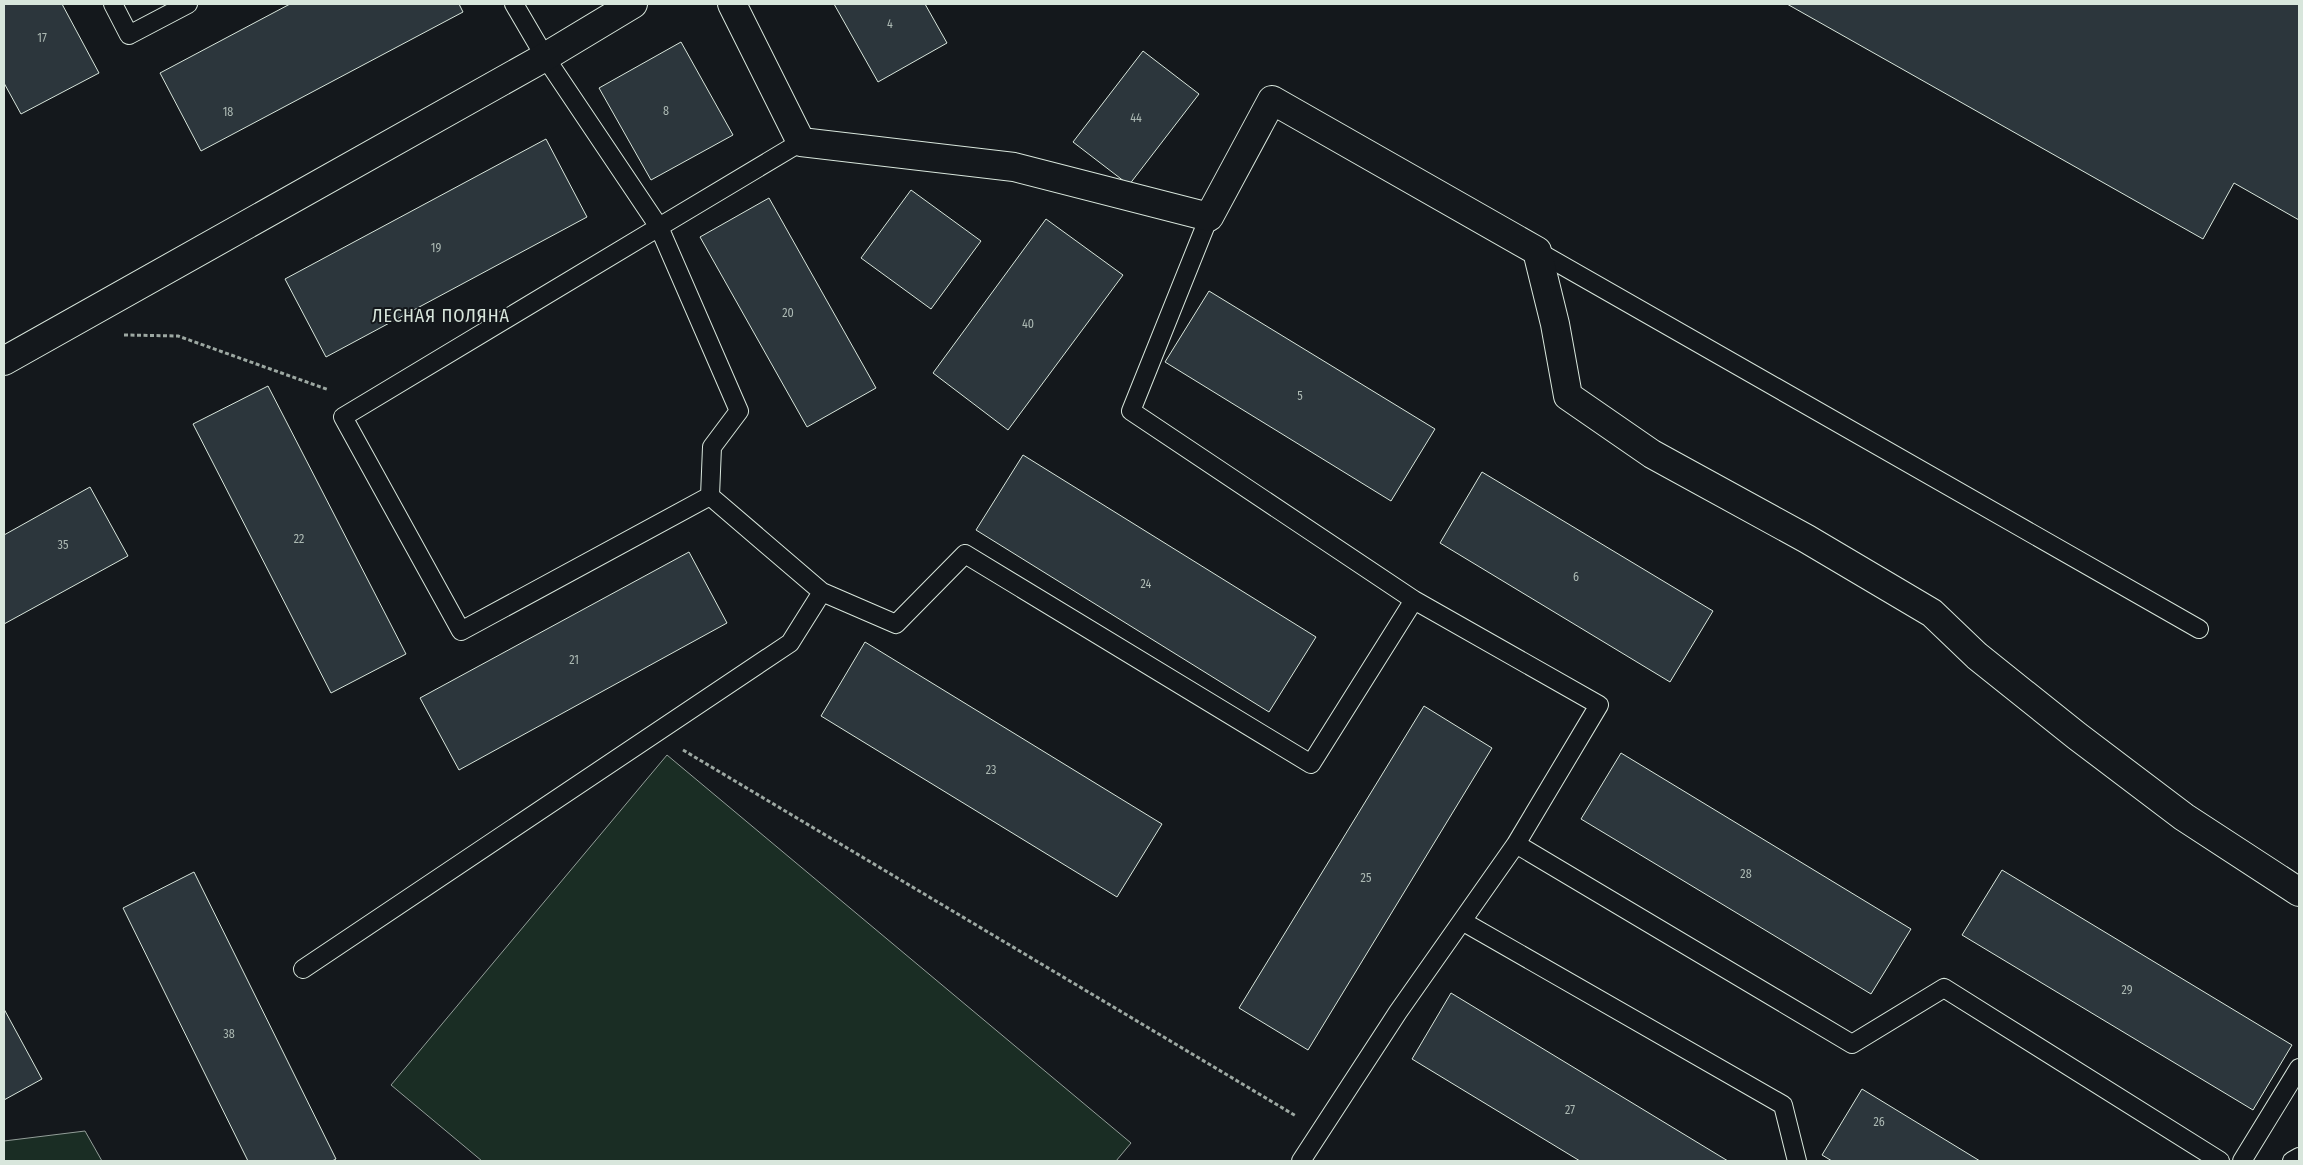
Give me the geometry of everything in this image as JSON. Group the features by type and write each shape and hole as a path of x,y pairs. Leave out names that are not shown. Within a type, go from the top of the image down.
{"street":[{"path":"4,361 545,57 633,4"},
{"path":"732,4 801,142 1014,167 1209,217 1272,100 1538,251 1555,324 1568,396 1652,454 1807,539 1932,613 1978,656 2085,742 2184,817 2299,892"}],"lane":[{"path":"113,4 129,35 188,4"},
{"path":"514,4 545,57 659,227 740,411 712,447 710,496"},
{"path":"710,496 461,631 343,417 801,142"},
{"path":"1209,217 1130,411 1414,600 1599,706 1516,844 1398,1012 1301,1161"},
{"path":"1538,251 2199,630"},
{"path":"710,496 822,592 896,624 965,554 1311,764 1414,600"},
{"path":"303,969 790,643 822,592"},
{"path":"1516,844 1852,1044 1944,988 2220,1161"},
{"path":"1462,921 1783,1105 1797,1161"},
{"path":"2242,1161 2299,1068"},
{"path":"2292,1161 2299,1158"}],"path":[{"path":"121,335 178,336 366,403"},
{"path":"655,733 1321,1131"}],"green space":[{"path":"667,755 1131,1143 1116,1161 482,1161 391,1085"},
{"path":"85,1131 102,1161 4,1161 4,1141"}],"building":[{"path":"4,4 62,4 99,73 21,114 4,83"},
{"path":"290,4 459,4 463,12 201,151 160,73"},
{"path":"834,4 925,4 947,43 878,82"},
{"path":"1787,4 2299,4 2299,220 2234,183 2203,239"},
{"path":"681,42 733,135 651,180 599,88"},
{"path":"1143,51 1199,94 1129,185 1073,142"},
{"path":"546,139 587,217 326,357 285,279"},
{"path":"911,190 981,241 931,309 861,258"},
{"path":"769,198 876,388 807,427 700,237"},
{"path":"1046,219 1123,275 1008,430 933,373"},
{"path":"1209,291 1435,429 1391,501 1165,362"},
{"path":"268,386 406,654 331,693 193,424"},
{"path":"1023,455 1316,637 1269,712 976,530"},
{"path":"1482,472 1713,611 1670,682 1440,543"},
{"path":"90,487 128,556 4,624 4,535"},
{"path":"689,552 727,623 459,770 420,698"},
{"path":"865,642 1162,824 1117,897 821,716"},
{"path":"1424,706 1492,748 1308,1050 1239,1008"},
{"path":"1621,753 1911,929 1871,994 1581,819"},
{"path":"2002,870 2292,1045 2253,1110 1962,935"},
{"path":"194,872 336,1159 332,1161 248,1161 123,908"},
{"path":"1451,993 1728,1161 1580,1161 1412,1059"},
{"path":"4,1009 42,1079 4,1100"},
{"path":"1862,1089 1980,1161 1832,1161 1822,1155"}],"district":[{"name":"ЛЕСНАЯ ПОЛЯНА","path":"441,316"}]}
